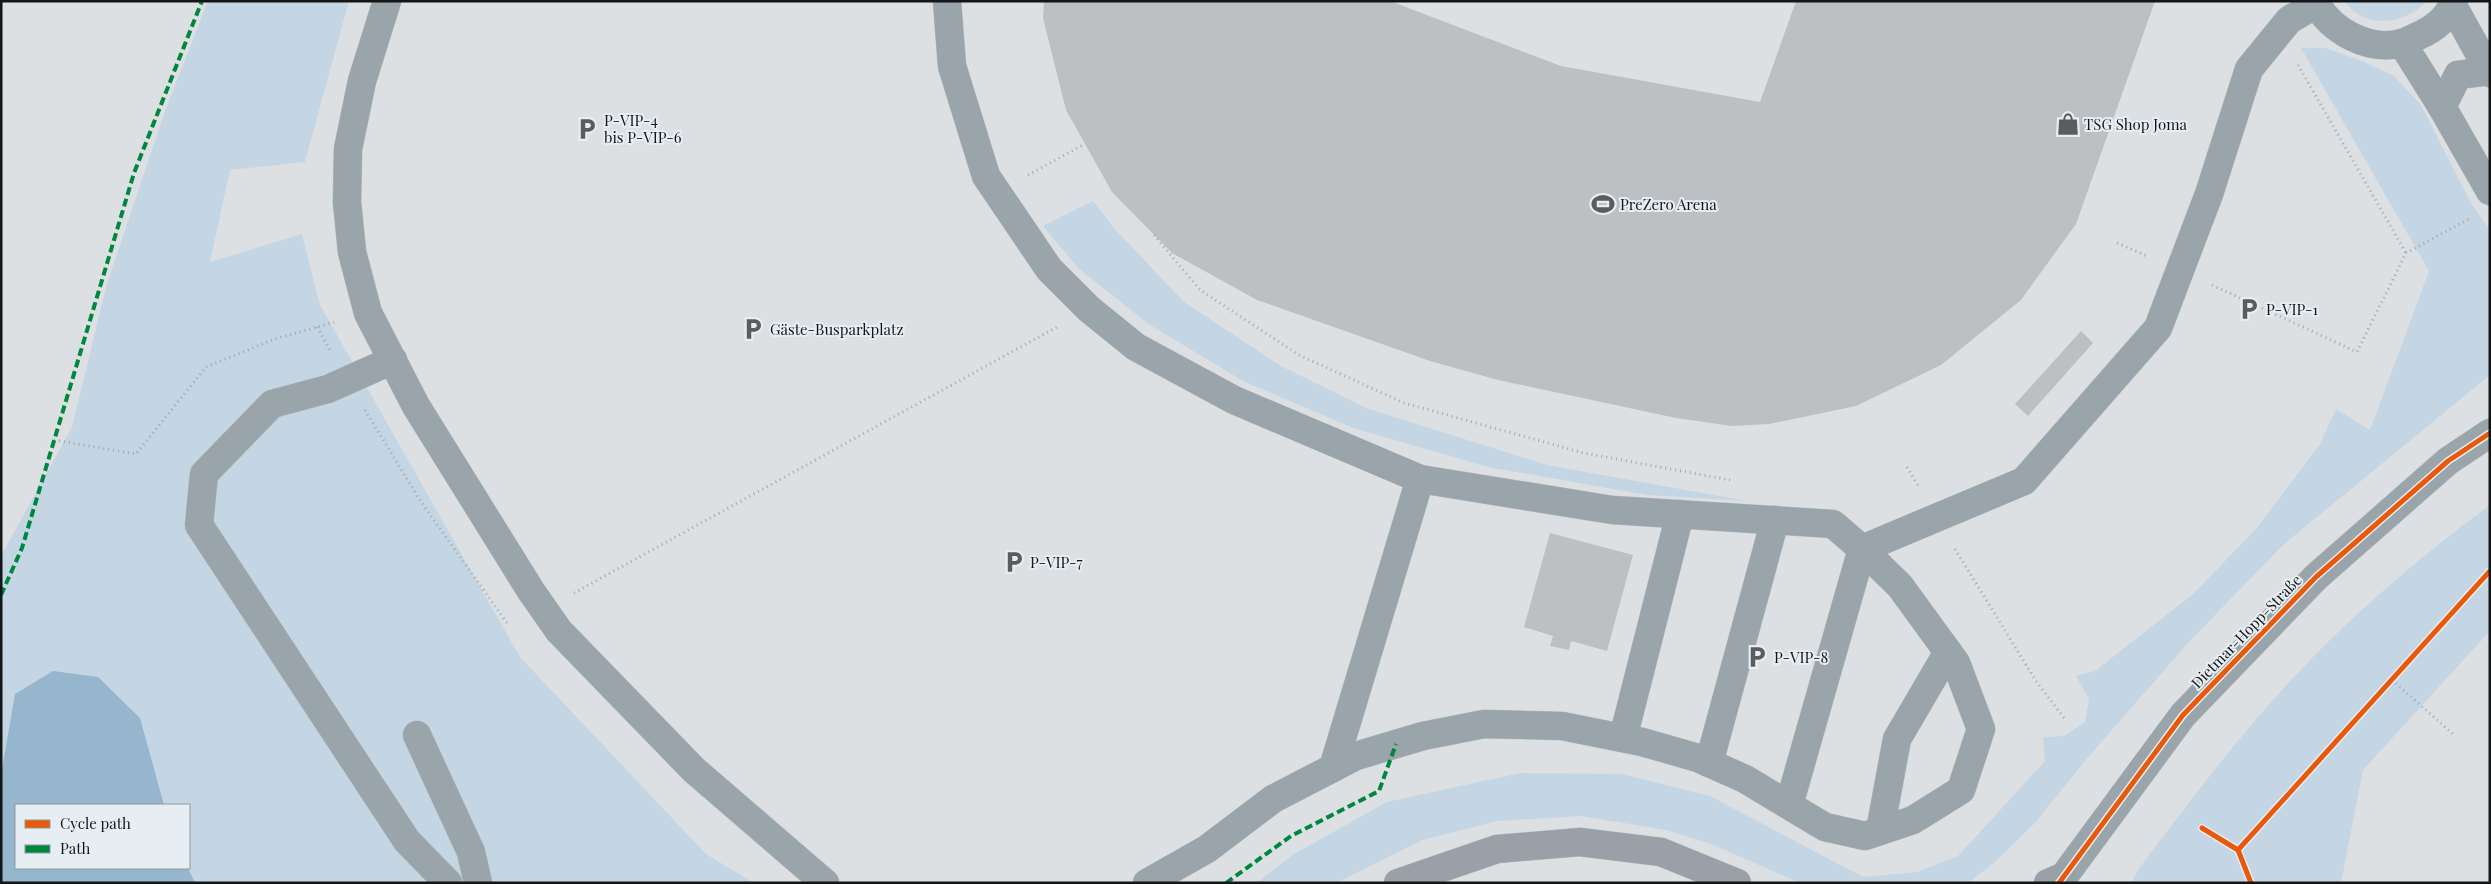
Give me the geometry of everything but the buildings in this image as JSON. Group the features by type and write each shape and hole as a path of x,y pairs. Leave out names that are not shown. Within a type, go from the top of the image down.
{"highway":[{"path":"1398,883 1497,848 1580,842 1661,852 1737,883"}],"street":[{"path":"387,1 362,81 348,149 347,202 352,252 368,313 416,406 559,630 694,770 825,883"},
{"path":"947,1 952,66 986,176 1049,269 1089,309 1136,347 1234,400 1420,479 1612,510 1833,524 1900,586 1956,663 1981,729 1961,790 1914,820 1866,836 1825,827 1745,779 1698,758 1623,738 1562,726 1484,724 1423,736 1356,756 1273,799 1208,850 1146,883"},
{"path":"1862,549 2024,482 2158,328 2209,194 2249,69 2290,20 2316,2 2331,24 2352,38 2378,45 2402,43 2430,31 2453,4 2489,72 2458,75 2442,106"},
{"path":"2402,43 2442,106 2490,191"},
{"path":"392,360 328,389 272,404 204,474 199,525 407,841 448,883"},
{"name":"Dietmar-Hopp-Straße","path":"2058,881 2183,715 2316,577 2448,461 2490,433"},
{"path":"1333,768 1420,479"},
{"path":"1623,738 1680,514"},
{"path":"1709,763 1775,520"},
{"path":"1789,806 1862,549"},
{"path":"1880,831 1897,739 1948,652"},
{"path":"417,735 471,852 478,883"}],"path":[{"path":"2276,36 2292,53 2406,253"},
{"path":"997,192 1085,144"},
{"path":"2117,243 2357,352 2406,253 2472,218"},
{"path":"1154,235 1200,290 1299,356 1404,402 1584,453 1738,482"},
{"path":"317,327 347,381 421,502 511,628 1089,309"},
{"path":"54,440 136,454 206,367 275,338 368,313"},
{"path":"1989,606 2036,681 2064,718"},
{"path":"2392,680 2453,734"}],"shaded area":[{"path":"208,1 349,1 305,162 230,170 210,262 302,234 320,305 520,657 706,854 754,883 1,883 1,556 72,427 106,287 165,111"},
{"path":"2344,1 2427,1 2407,15 2385,21 2363,17"},
{"path":"2301,48 2325,48 2362,61 2394,76 2421,105 2471,203 2490,230 2490,375 2283,545 2189,642 2090,755 2034,824 1995,862 1968,883 1800,883 1711,844 1666,830 1581,816 1498,821 1423,840 1336,883 1256,883 1294,854 1387,802 1520,773 1623,774 1710,796 1863,877 1917,872 1958,856 2045,761 2043,737 2064,736 2085,722 2089,699 2076,676 2095,671 2193,594 2256,529 2320,444 2336,409 2370,430 2429,271"},
{"path":"1093,201 1114,228 1184,302 1279,365 1366,408 1547,465 1747,501 1647,495 1488,467 1353,428 1243,381 1150,325 1079,269 1043,226"},
{"path":"2490,505 2490,631 2363,770 2341,883 2131,883 2140,867 2202,785 2290,681 2377,596 2421,558"}],"water":[{"path":"53,671 98,677 140,718 164,804 15,804 15,869 188,869 195,883 1,883 1,775 15,694"}],"marked path":[{"path":"1,595 22,548 134,173 202,1"},
{"path":"1226,883 1291,836 1379,791 1396,744"}],"cycle path":[{"path":"2059,883 2183,715 2316,577 2448,461 2490,433"},
{"path":"2238,850 2490,571"},
{"path":"2202,828 2238,850 2251,883"}],"place":[{"name":"TSG Shop Joma","path":"2068,124"},
{"name":"P-VIP-4 bis P-VIP-6","path":"587,129"},
{"name":"PreZero Arena","path":"1603,204"},
{"name":"P-VIP-1","path":"2249,309"},
{"name":"Gäste-Busparkplatz","path":"753,329"},
{"name":"P-VIP-7","path":"1014,562"},
{"name":"P-VIP-8","path":"1757,657"}]}
